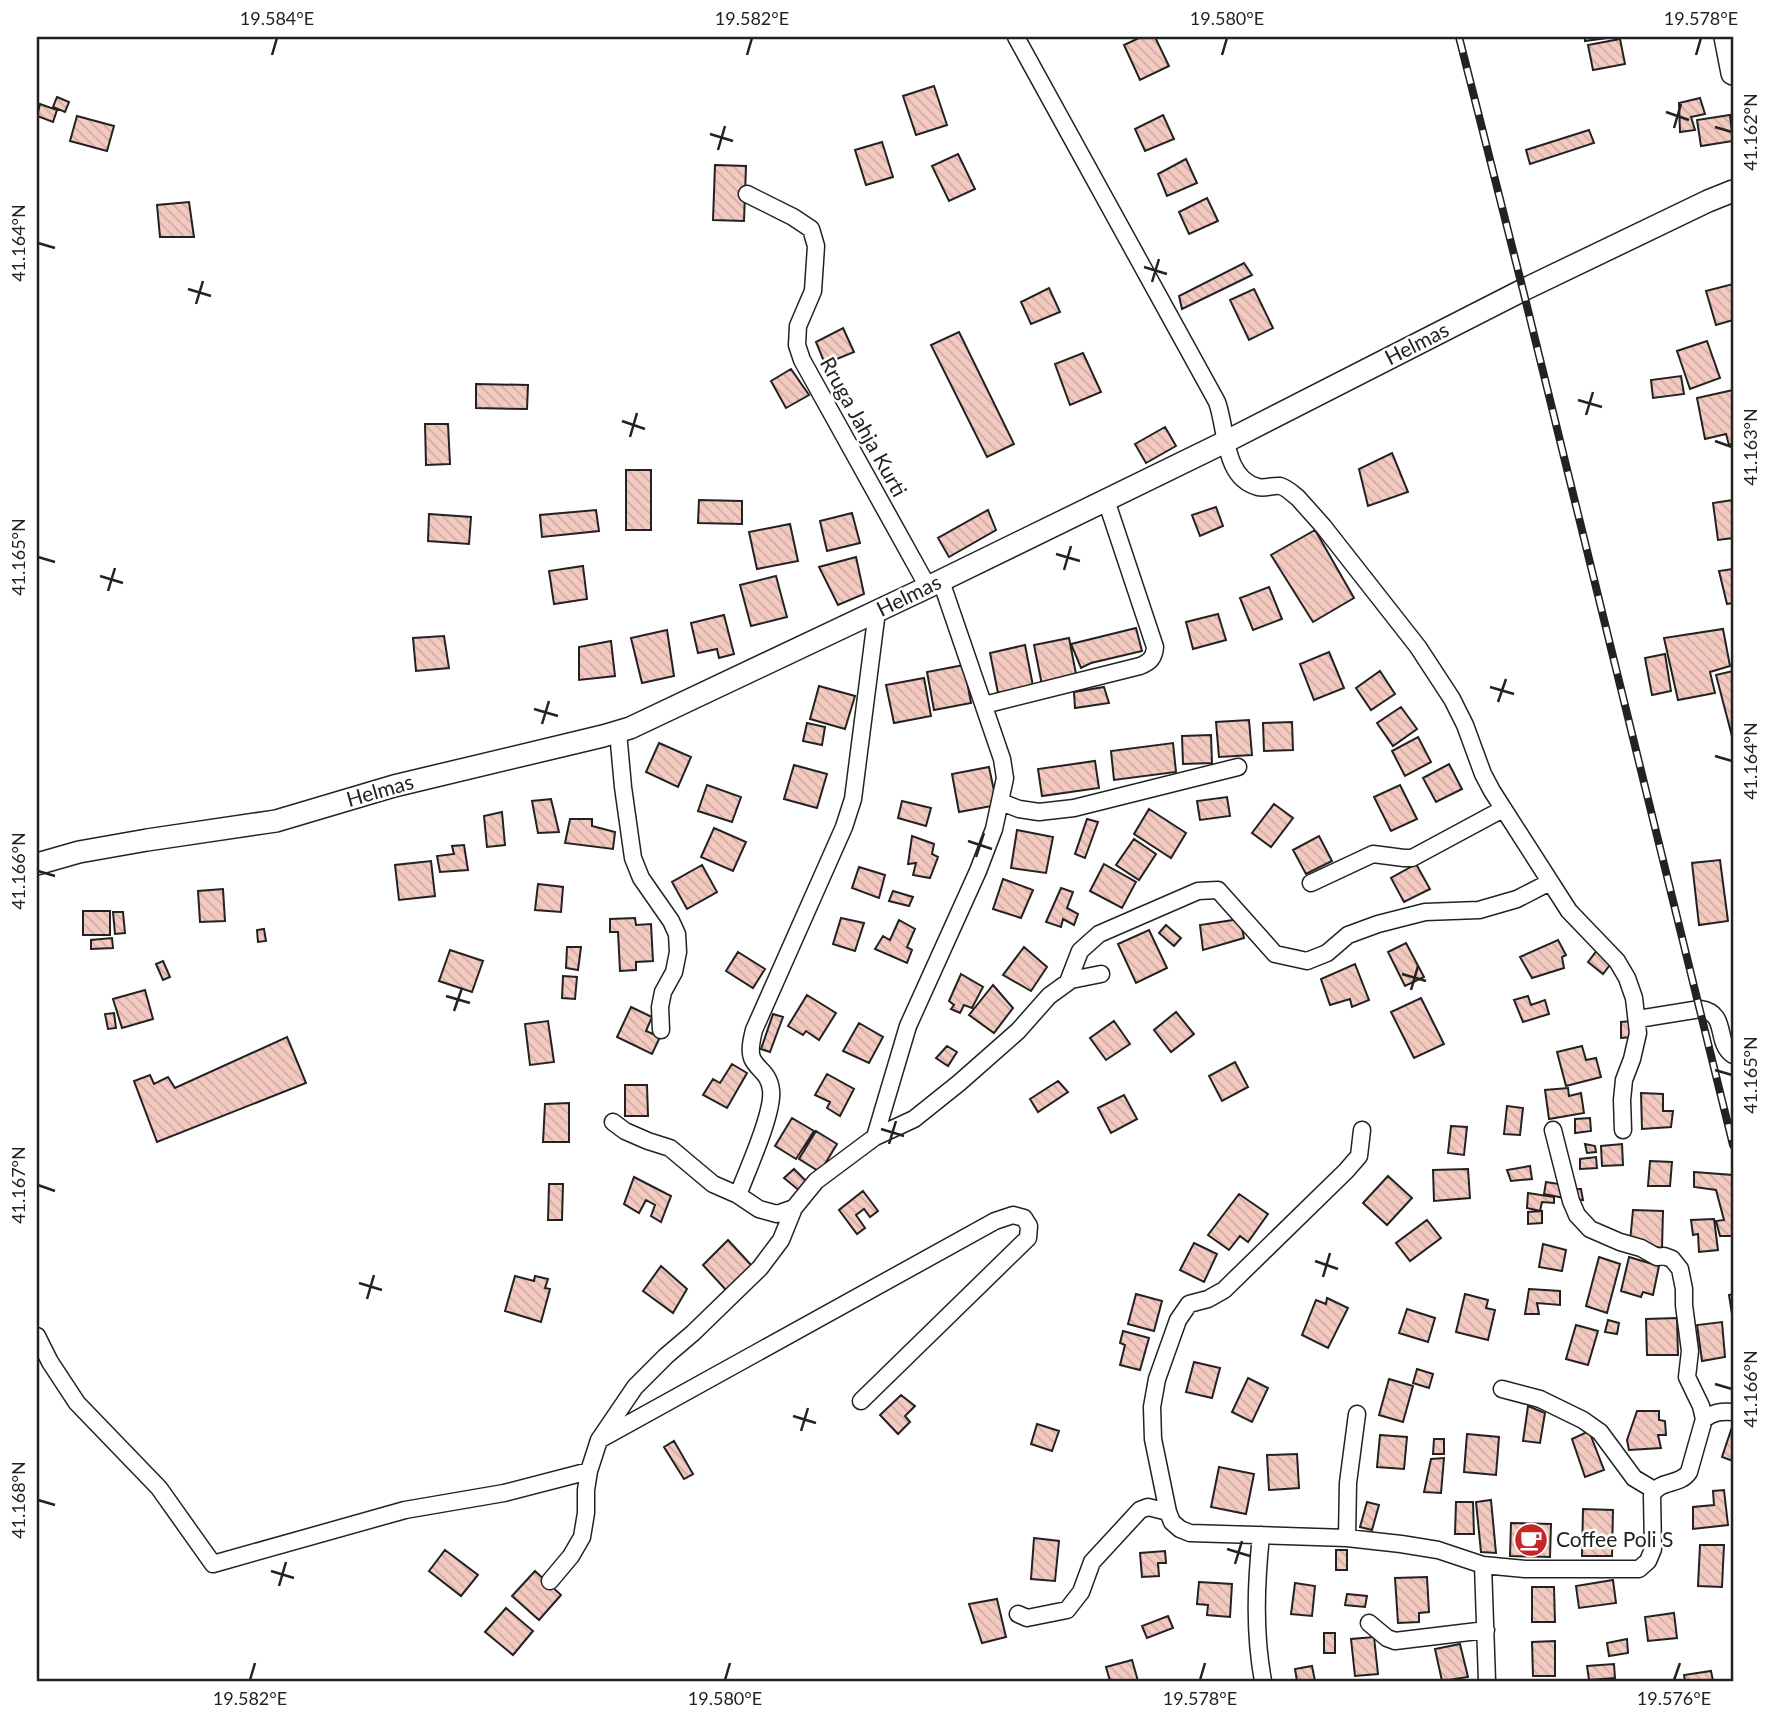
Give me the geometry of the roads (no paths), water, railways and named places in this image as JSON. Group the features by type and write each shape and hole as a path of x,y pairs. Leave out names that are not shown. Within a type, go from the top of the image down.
{"main road":[{"path":"1726,37 1733,73"}],"street":[{"path":"1016,37 1217,401 1237,474 1260,488 1282,486 1298,498 1418,647 1465,725 1483,774 1503,809 1569,911 1617,961 1627,978 1634,998 1638,1032 1624,1080 1623,1130"},
{"name":"Helmas","path":"37,864 79,852 276,821 394,786 630,728 934,584 1227,441 1523,290 1733,191"},
{"name":"Rruga Jahja Kurti","path":"747,194 811,229 816,246 813,291 798,326 797,345 802,360 934,584"},
{"path":"984,705 1140,666 1150,662 1155,655 1156,647 1106,500"},
{"path":"875,1137 908,1026 978,871 994,829 1005,778 1002,759 984,705 934,584"},
{"path":"738,1195 771,1107 772,1091 768,1077 752,1057 754,1030 844,827 853,799 877,611"},
{"path":"618,732 633,858 641,878 677,934 678,952 674,972 663,992 660,1007 661,1030"},
{"path":"1001,802 1039,812 1074,808 1238,766"},
{"path":"1311,883 1373,854 1412,858 1503,809"},
{"path":"1068,982 1080,951 1099,934 1198,891 1218,890 1275,954 1307,961 1327,953 1348,935 1378,924 1425,912 1479,910 1517,899 1550,882"},
{"path":"550,1581 571,1556 582,1537 589,1471 599,1440 635,1387 760,1268 781,1240 793,1208 816,1181 875,1137 914,1119 950,1091 1018,1031 1049,996 1068,982 1101,974"},
{"path":"1637,1019 1700,1009 1710,1011 1716,1016 1725,1047 1733,1055"},
{"path":"613,1122 625,1131 670,1148 713,1184 738,1195 759,1209 777,1214 793,1208"},
{"path":"1362,1130 1359,1156 1346,1171 1224,1290 1208,1299 1189,1304 1178,1320 1157,1379 1152,1407 1153,1439 1172,1522 1180,1529 1190,1532 1347,1538 1401,1544 1438,1550 1483,1565 1525,1569 1639,1569 1648,1561 1653,1549 1654,1490 1658,1486 1686,1477 1704,1419 1687,1377 1690,1350 1684,1289 1680,1269 1672,1259 1657,1257 1641,1248 1590,1229 1577,1215 1553,1130"},
{"path":"599,1440 995,1220 1013,1215 1024,1218 1029,1226 1028,1238 862,1401"},
{"path":"37,1336 76,1403 159,1488 213,1564 405,1510 504,1493 589,1471"},
{"path":"1502,1389 1540,1399 1583,1420 1600,1432 1634,1478 1654,1490"},
{"path":"1704,1419 1712,1413 1733,1412"},
{"path":"1347,1538 1348,1483 1357,1414"},
{"path":"1017,1614 1027,1618 1067,1609 1081,1592 1092,1562 1140,1510 1148,1507 1168,1512"},
{"path":"1261,1535 1256,1587 1258,1656 1263,1681"},
{"path":"1483,1565 1487,1681"},
{"path":"1368,1623 1387,1639 1395,1641 1486,1630"}],"railway":[{"path":"1459,37 1733,1145"}],"place":[{"name":"Coffee Poli S","path":"1531,1540"}]}
